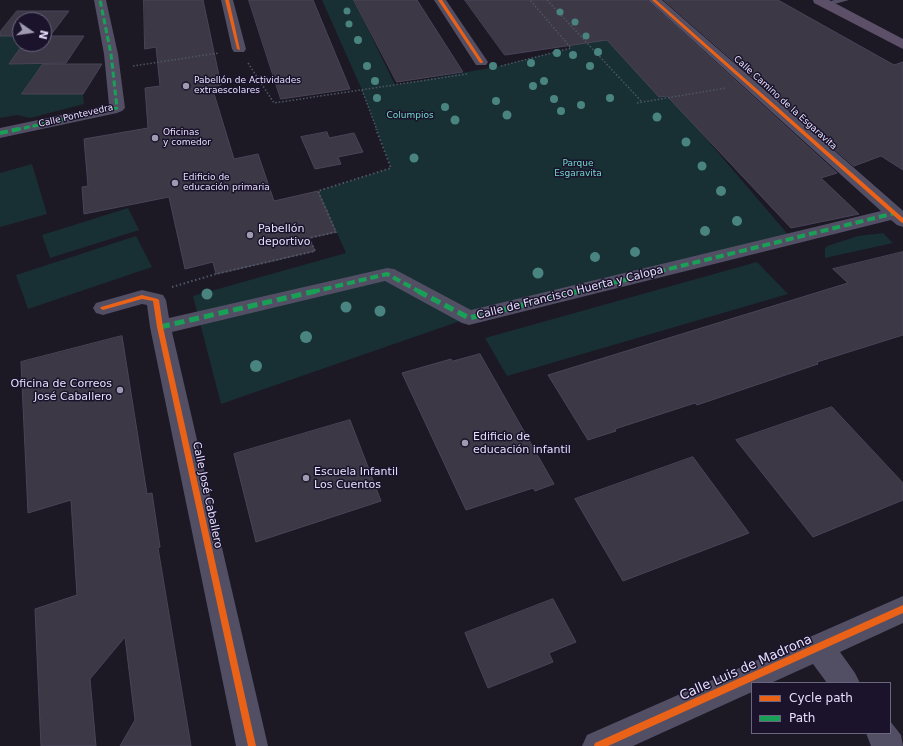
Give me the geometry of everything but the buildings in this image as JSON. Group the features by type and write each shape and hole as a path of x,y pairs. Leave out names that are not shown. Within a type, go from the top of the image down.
{"main road":[{"path":"823,2 903,45"}],"street":[{"name":"Calle Pontevedra","path":"0,133 117,108 115,68 110,37 100,0"},
{"path":"227,0 240,49"},
{"path":"440,0 477,67"},
{"name":"Calle Camino de la Esgaravita","path":"654,0 899,217"},
{"name":"Calle de Francisco Huerta y Calopa","path":"160,328 387,274 469,318 899,217"},
{"name":"Calle José Caballero","path":"103,308 142,298 156,300 160,328 252,746"},
{"name":"Calle Luis de Madrona","path":"598,746 903,609"},
{"path":"819,648 844,682"},
{"path":"882,734 890,746"}],"lane":[{"path":"823,2 845,0"}],"path":[{"path":"499,66 571,48 530,0"},
{"path":"547,0 642,102"},
{"path":"115,68 180,60 240,49 274,103 362,90 477,67"},
{"path":"637,103 750,84"},
{"path":"171,288 216,274 315,251 309,238 336,232 318,191 391,168 362,90"}],"green space":[{"name":"Parque Esgaravita","path":"322,0 354,0 395,85 495,67 571,48 530,0 647,0 759,102 686,115 791,238 469,318 221,404 193,296 346,253 318,191 391,168 362,90"},
{"path":"0,36 12,36 12,52 17,52 9,64 43,64 22,94 83,94 84,104 30,118 17,115 0,118"},
{"path":"32,164 47,214 0,227 0,173"},
{"path":"128,208 139,230 50,258 42,235"},
{"path":"883,233 893,243 825,258 825,249 827,246 858,236"},
{"path":"136,236 152,267 28,309 16,275"},
{"path":"757,262 788,294 507,376 485,338"}],"marked path":[{"path":"0,133 117,108 111,54 100,0"},
{"path":"160,327 387,274 469,318 895,213"}],"cycle path":[{"path":"227,0 239,49"},
{"path":"440,0 481,62"},
{"path":"654,0 903,221"},
{"path":"103,308 142,297 156,300 160,327 252,746"},
{"path":"598,746 903,609"}],"place":[{"name":"Pabellón de Actividades extraescolares","path":"186,86"},
{"name":"Oficinas y comedor","path":"155,138"},
{"name":"Edificio de educación primaria","path":"175,183"},
{"name":"Pabellón deportivo","path":"250,235"},
{"name":"Oficina de Correos José Caballero","path":"120,390"},
{"name":"Edificio de educación infantil","path":"465,443"},
{"name":"Escuela Infantil Los Cuentos","path":"306,478"}],"park label":[{"name":"Columpios","path":"410,116"}]}
